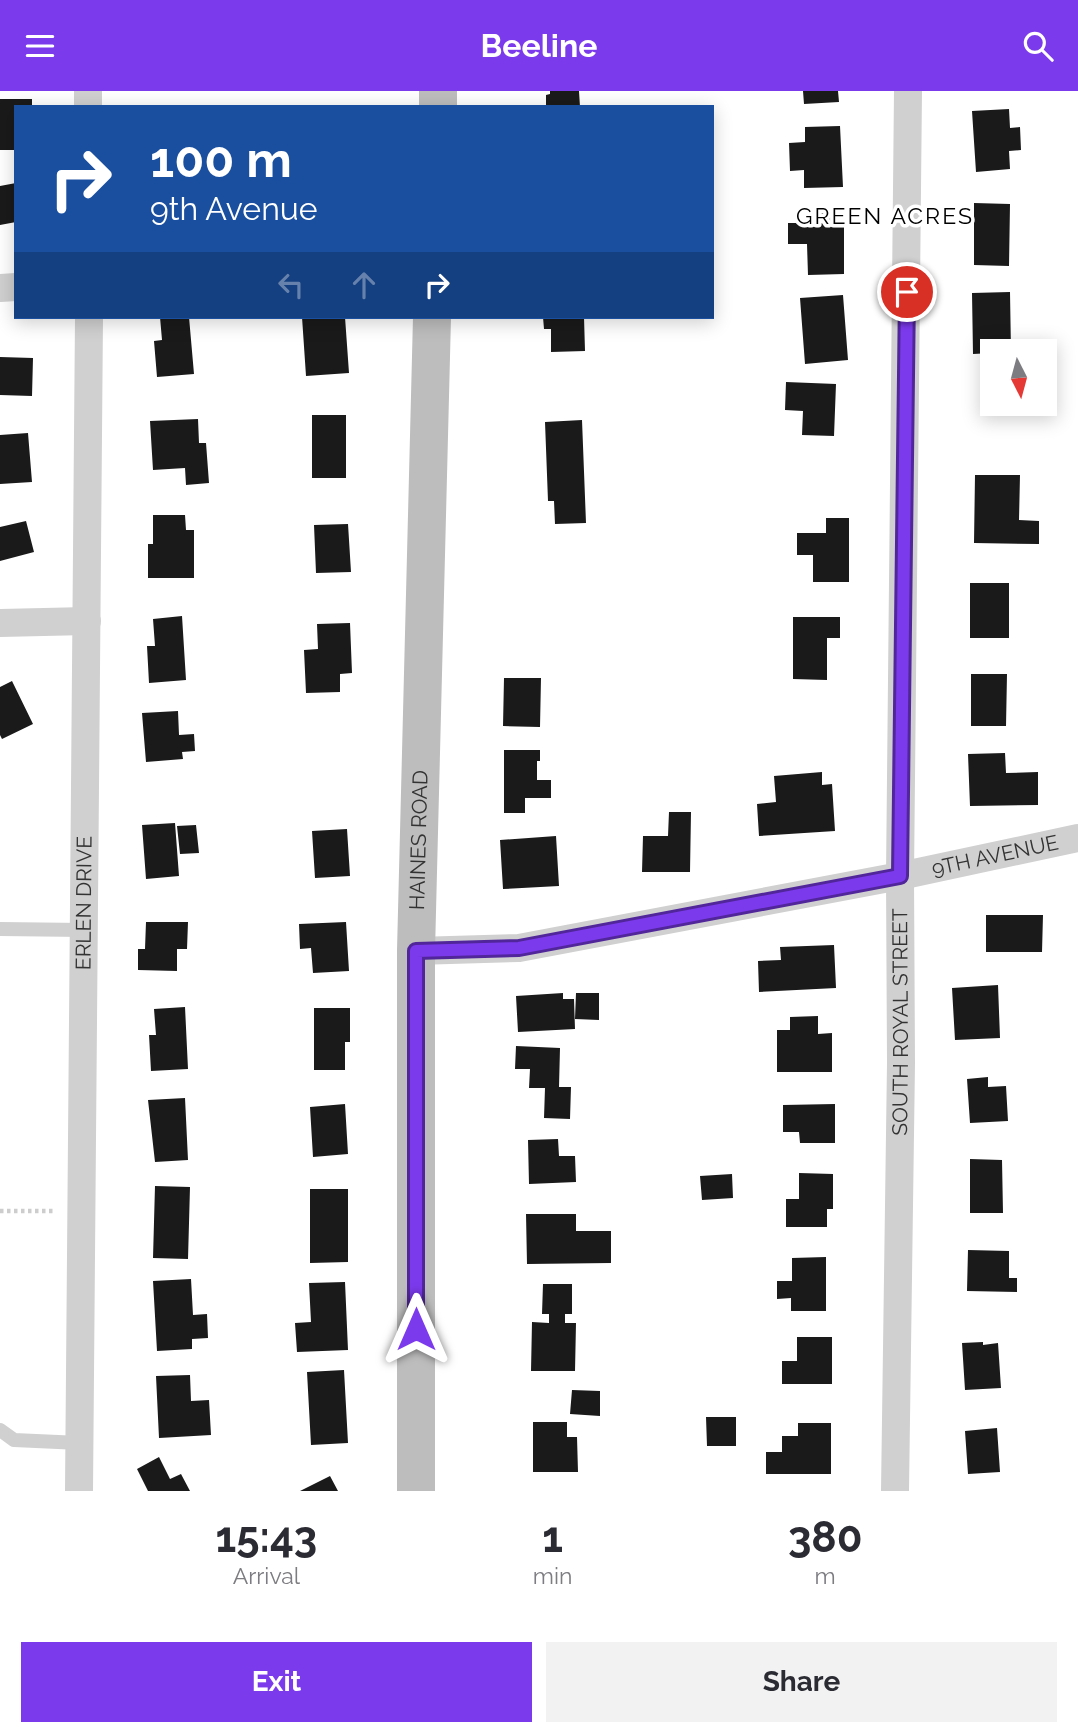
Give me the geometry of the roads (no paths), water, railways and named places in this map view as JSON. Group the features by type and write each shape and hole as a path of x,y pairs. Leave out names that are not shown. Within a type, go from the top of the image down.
{"main road":[{"name":"HAINES ROAD","path":"416,1491 416,951 432,319"}],"street":[{"name":"SOUTH ROYAL STREET","path":"895,1491 908,91"},
{"name":"ERLEN DRIVE","path":"79,1491 89,319"},
{"path":"0,623 87,621"},
{"name":"9TH AVENUE","path":"416,951 519,948 900,876 1078,838"}],"lane":[{"path":"0,929 84,930"},
{"path":"0,1430 14,1440 80,1443"}],"district":[{"name":"GREEN ACRES","path":"885,216"}]}
